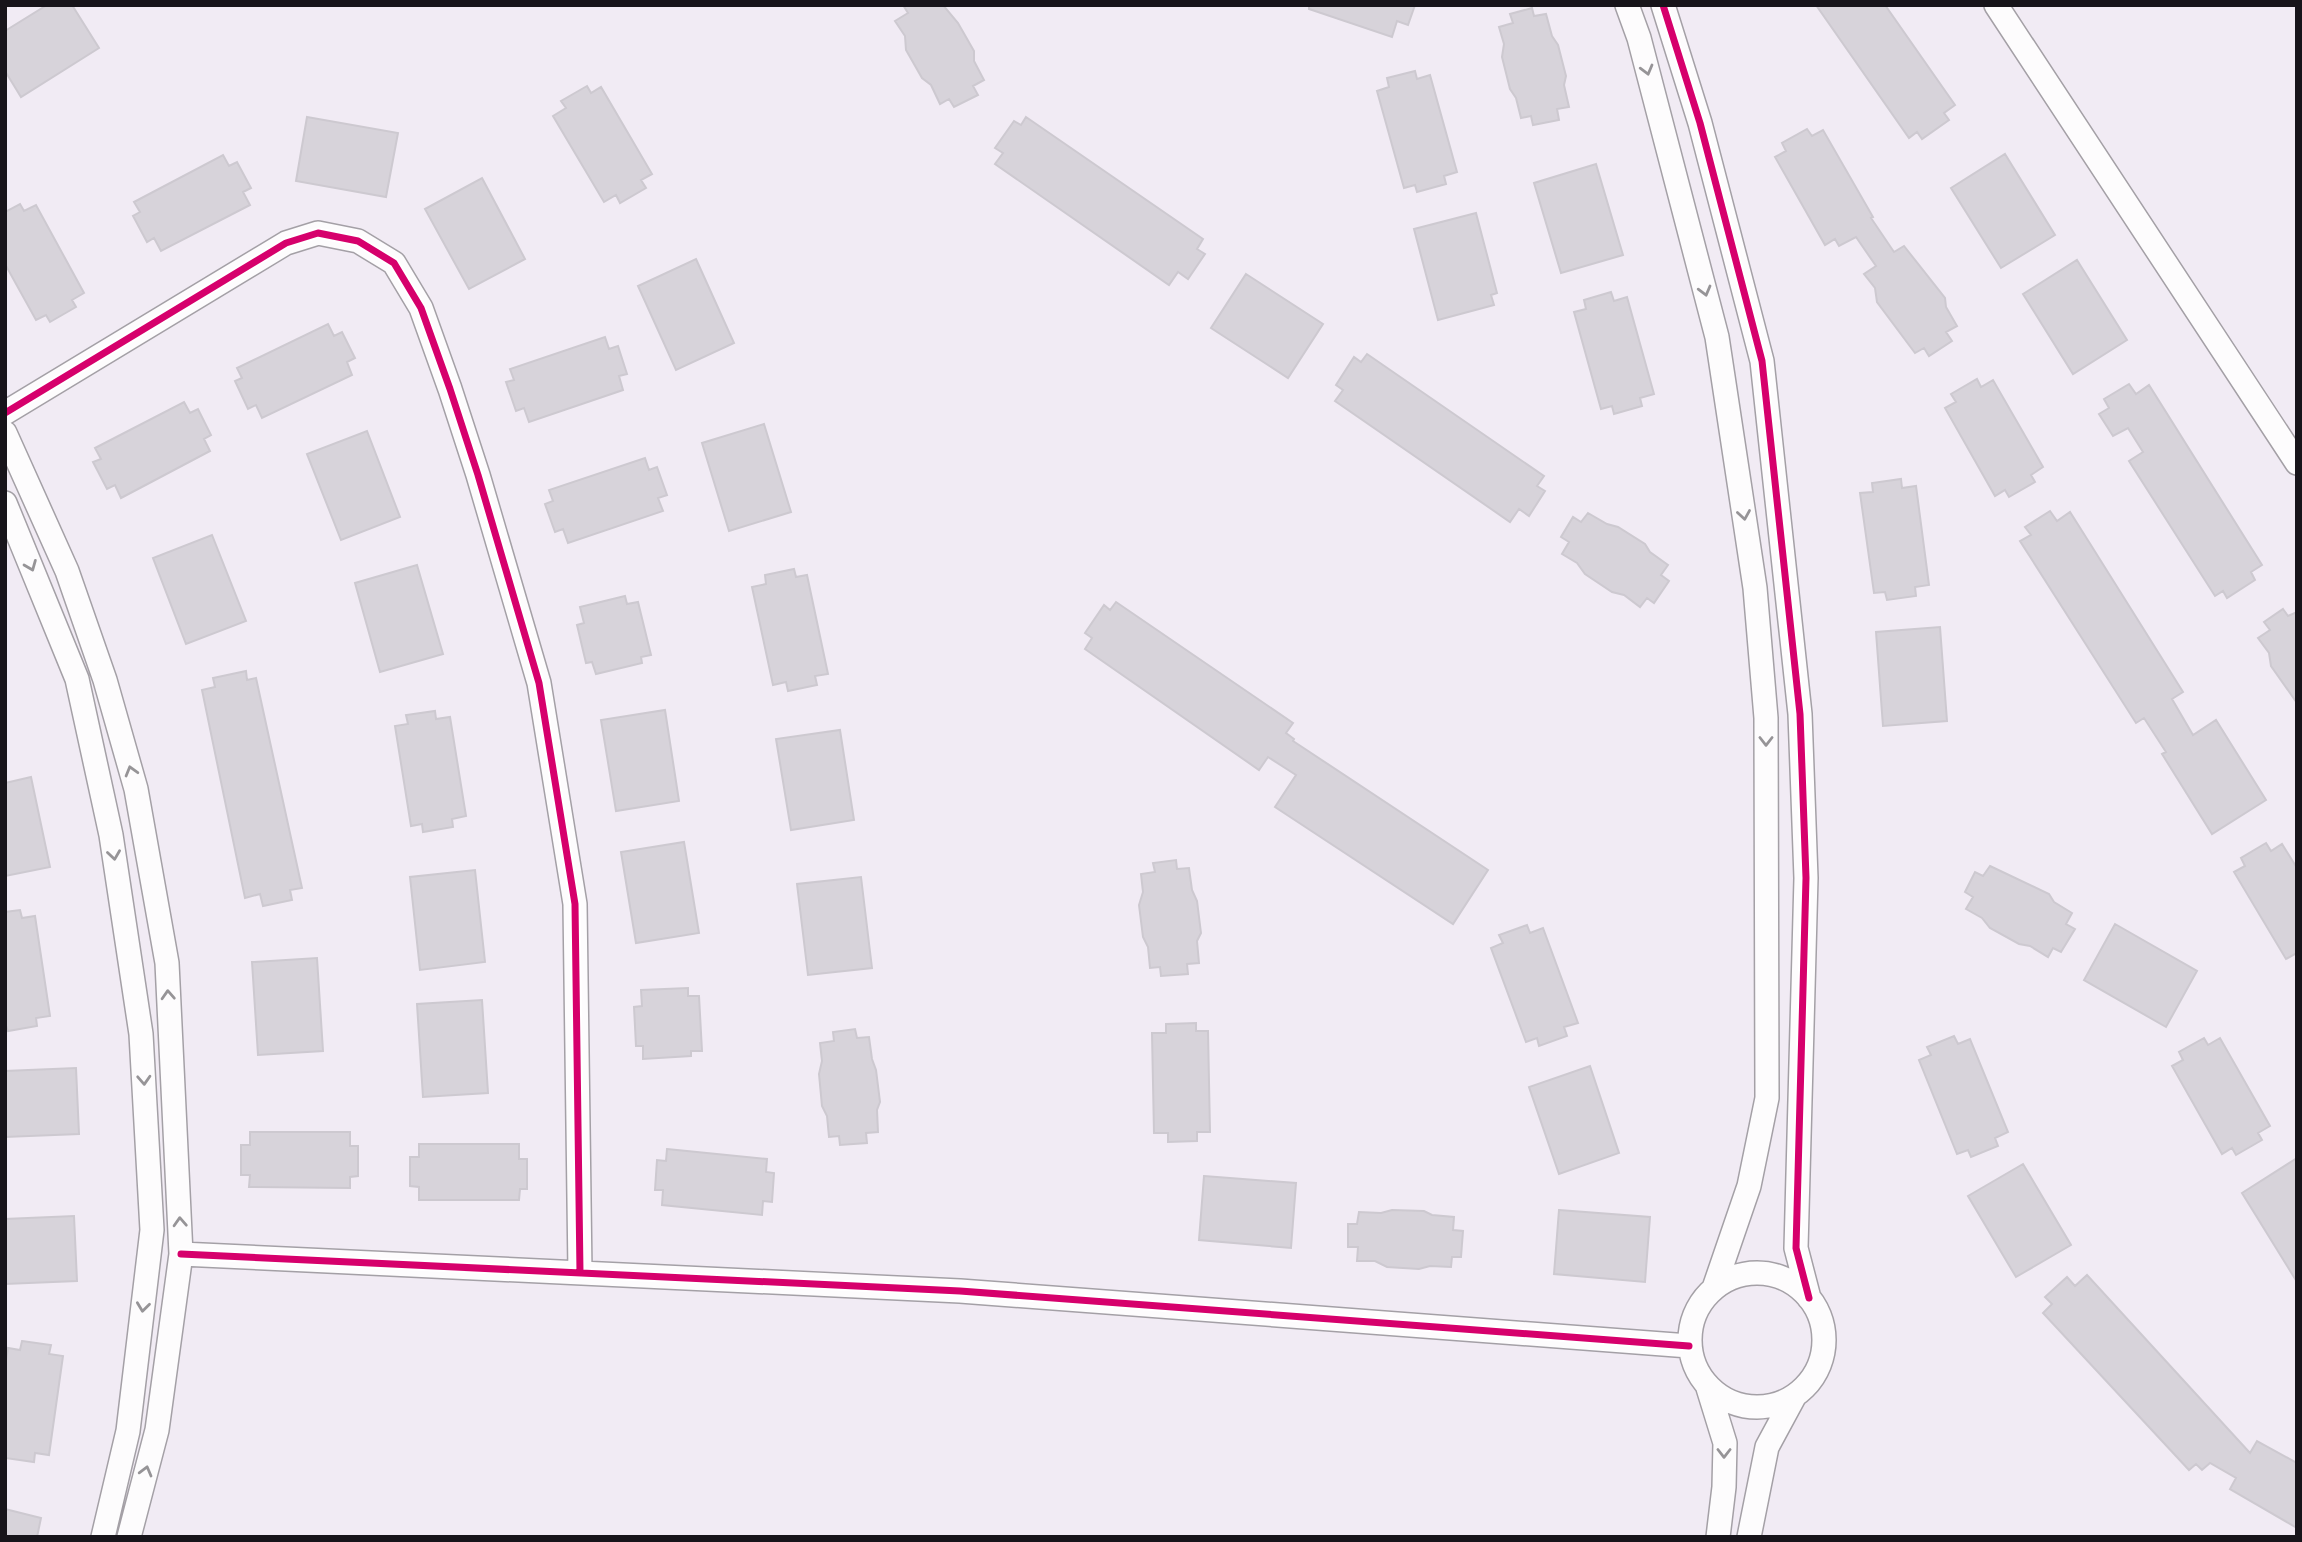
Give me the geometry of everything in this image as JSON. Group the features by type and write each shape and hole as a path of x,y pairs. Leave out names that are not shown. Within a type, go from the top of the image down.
{"street":[{"path":"1627,5 1639,38 1717,337 1755,588 1766,718 1767,1098 1749,1186 1714,1288"},
{"path":"1663,5 1700,123 1762,361 1800,714 1805,878 1796,1248 1809,1298 1820,1317 1824,1337 1821,1360 1811,1381 1794,1397 1767,1447 1749,1537"},
{"path":"1996,5 2297,463"},
{"path":"5,413 286,243 318,233 358,242 394,263 421,308 450,389 539,683 575,904 580,1273"},
{"path":"5,433 67,571 105,680 136,789 167,963 181,1254 157,1430 129,1537"},
{"path":"5,503 76,679 111,835 141,1034 152,1230 128,1431 103,1537"},
{"path":"181,1254 974,1292 1689,1346"},
{"path":"1718,1537 1724,1487 1725,1443 1708,1388 1695,1368 1689,1346 1691,1323 1699,1304 1714,1288 1732,1277 1753,1272 1774,1275 1793,1283 1809,1298"},
{"path":"1708,1388 1727,1401 1749,1408 1773,1406 1794,1397"}],"building":[{"path":"47,5 72,5 99,48 21,97 5,71 5,31"},
{"path":"903,5 943,5 958,23 974,51 974,61 984,80 973,86 978,95 954,107 949,99 940,104 931,85 922,78 906,50 905,36 895,21 908,13"},
{"path":"1309,5 1415,5 1408,25 1397,21 1392,37 1309,9"},
{"path":"1816,5 1885,5 1955,105 1944,113 1949,120 1922,139 1917,132 1909,138"},
{"path":"1532,8 1534,16 1546,14 1552,36 1558,45 1566,76 1564,85 1569,107 1557,109 1559,120 1533,125 1531,116 1521,118 1516,98 1510,89 1502,57 1504,44 1499,27 1513,23 1510,14"},
{"path":"1415,71 1417,79 1430,75 1457,172 1444,176 1446,184 1417,192 1415,185 1404,188 1377,91 1389,87 1387,78"},
{"path":"587,86 591,93 601,87 652,174 641,180 646,188 620,203 616,195 604,202 553,116 566,108 561,101"},
{"path":"307,117 398,133 386,197 296,181"},
{"path":"1026,117 1203,239 1197,249 1205,254 1188,279 1178,272 1169,285 995,164 1003,153 995,148 1014,121 1021,125"},
{"path":"1807,129 1812,136 1823,130 1873,217 1871,218 1894,252 1904,246 1945,298 1946,307 1957,326 1946,332 1952,341 1929,356 1924,348 1915,353 1877,302 1875,288 1864,274 1876,266 1856,237 1839,246 1835,239 1825,245 1775,157 1786,151 1782,143"},
{"path":"2005,154 2055,235 2001,268 1951,188"},
{"path":"223,155 229,166 237,162 251,188 243,192 250,205 161,251 154,238 147,242 133,216 140,212 134,202"},
{"path":"1596,164 1623,255 1561,273 1534,183"},
{"path":"482,178 525,259 469,289 425,209"},
{"path":"20,204 24,211 36,205 84,293 72,300 76,307 50,322 46,315 36,320 5,264 5,212"},
{"path":"1476,213 1497,293 1491,295 1494,305 1438,320 1414,229"},
{"path":"696,259 734,343 676,370 638,286"},
{"path":"2077,260 2127,340 2073,374 2023,294"},
{"path":"1246,274 1323,324 1288,378 1211,328"},
{"path":"1611,292 1614,301 1627,297 1654,394 1640,398 1642,406 1614,414 1612,406 1601,409 1574,312 1586,309 1584,300"},
{"path":"328,324 334,336 342,332 355,358 347,362 352,375 262,418 256,405 248,409 235,381 242,378 237,368"},
{"path":"605,337 609,349 618,346 627,374 619,376 623,390 529,422 524,408 516,411 506,382 514,380 510,369"},
{"path":"1367,354 1544,476 1537,486 1545,491 1529,516 1519,509 1510,522 1335,401 1343,390 1336,385 1354,357 1361,362"},
{"path":"1977,379 1981,387 1993,380 2043,467 2031,475 2035,482 2009,497 2005,490 1995,496 1945,408 1956,402 1951,394"},
{"path":"2129,384 2136,394 2149,385 2262,565 2251,572 2255,580 2227,598 2223,591 2215,596 2129,461 2143,452 2128,428 2113,436 2099,414 2109,408 2104,399"},
{"path":"184,402 190,413 198,409 211,435 204,439 210,451 121,498 115,485 107,489 93,462 101,459 95,448"},
{"path":"764,424 791,512 729,531 702,443"},
{"path":"367,431 400,517 341,540 307,454"},
{"path":"645,458 649,470 657,467 667,495 658,498 663,511 568,543 563,529 555,532 545,504 553,501 549,490"},
{"path":"1901,479 1902,488 1916,486 1929,585 1915,587 1916,596 1887,600 1885,592 1874,593 1860,493 1873,492 1872,483"},
{"path":"2050,511 2057,521 2070,512 2183,692 2172,699 2193,735 2216,720 2266,800 2212,834 2162,754 2166,752 2144,718 2136,723 2020,541 2031,535 2025,527"},
{"path":"1588,513 1645,544 1650,552 1668,565 1661,575 1669,581 1654,603 1647,598 1640,607 1585,574 1577,563 1562,554 1569,542 1561,537 1573,517 1581,522"},
{"path":"212,535 246,621 186,644 153,558"},
{"path":"417,565 443,654 380,672 355,583"},
{"path":"794,569 796,577 807,575 828,674 815,676 817,685 788,691 786,682 773,685 752,587 766,584 765,575"},
{"path":"625,596 627,604 638,602 651,655 641,657 642,663 596,674 592,662 586,663 577,625 584,623 580,607"},
{"path":"1116,602 1293,723 1286,733 1293,741 1488,870 1453,924 1275,807 1296,775 1268,757 1259,770 1085,649 1092,638 1085,633 1104,605 1110,610"},
{"path":"2283,609 2288,616 2297,612 2297,703 2271,666 2269,653 2258,638 2270,630 2264,622"},
{"path":"1940,627 1947,721 1883,726 1876,632"},
{"path":"246,671 247,680 256,678 302,888 290,890 292,900 263,906 260,894 245,898 202,690 215,687 213,678"},
{"path":"665,710 679,801 616,811 601,720"},
{"path":"435,711 436,719 450,717 466,816 452,819 453,827 423,832 422,824 411,826 395,726 408,724 406,715"},
{"path":"840,730 854,820 791,830 776,739"},
{"path":"31,777 50,867 5,876 5,783"},
{"path":"684,842 699,933 636,943 621,852"},
{"path":"2266,843 2271,851 2282,844 2297,868 2297,953 2286,959 2234,872 2245,866 2241,858"},
{"path":"1176,860 1177,869 1189,868 1192,890 1197,901 1201,933 1197,941 1199,963 1187,964 1188,974 1161,976 1160,967 1150,968 1148,947 1143,937 1139,905 1143,892 1141,874 1155,872 1153,863"},
{"path":"1990,866 2049,894 2054,902 2072,913 2066,924 2075,929 2061,952 2053,948 2048,957 2030,946 2019,944 1990,928 1982,918 1966,909 1973,897 1965,892 1975,872 1983,876"},
{"path":"475,870 485,962 420,970 410,877"},
{"path":"861,877 872,968 808,975 797,884"},
{"path":"20,910 22,918 35,916 50,1016 36,1018 37,1026 8,1031 5,1023 5,912"},
{"path":"2115,924 2197,971 2166,1027 2084,980"},
{"path":"1527,925 1530,933 1543,928 1578,1023 1564,1027 1567,1036 1539,1046 1537,1038 1526,1042 1491,948 1503,943 1499,935"},
{"path":"317,958 323,1051 258,1055 252,962"},
{"path":"688,988 688,996 699,996 702,1051 691,1051 691,1056 643,1059 643,1046 636,1046 634,1007 642,1006 641,990"},
{"path":"482,1000 488,1093 423,1097 417,1004"},
{"path":"1196,1023 1196,1031 1208,1031 1210,1132 1197,1132 1197,1141 1168,1142 1168,1133 1154,1133 1152,1033 1166,1033 1166,1024"},
{"path":"855,1029 857,1038 869,1037 880,1102 877,1110 878,1132 866,1133 867,1143 840,1145 839,1136 829,1137 827,1116 822,1106 820,1043 834,1041 833,1032"},
{"path":"1954,1036 1958,1044 1970,1039 2008,1132 1995,1138 1998,1146 1971,1157 1968,1150 1957,1154 1919,1060 1931,1055 1927,1047"},
{"path":"2204,1038 2208,1045 2220,1038 2270,1126 2258,1133 2262,1140 2236,1155 2232,1148 2222,1154 2172,1066 2183,1060 2179,1052"},
{"path":"1590,1066 1619,1153 1559,1174 1529,1087"},
{"path":"76,1068 79,1134 5,1137 5,1071"},
{"path":"250,1132 350,1132 350,1146 358,1146 358,1176 350,1177 350,1188 249,1187 250,1175 241,1175 241,1145 250,1145"},
{"path":"419,1144 519,1144 519,1159 527,1159 527,1189 520,1189 519,1200 419,1200 419,1187 410,1186 410,1157 419,1157"},
{"path":"667,1149 767,1159 766,1172 774,1173 772,1202 763,1201 762,1215 662,1205 663,1190 655,1190 657,1160 666,1161"},
{"path":"2297,1158 2297,1282 2242,1193"},
{"path":"2023,1164 2071,1245 2016,1277 1968,1196"},
{"path":"1204,1176 1296,1183 1291,1248 1199,1240"},
{"path":"1392,1210 1424,1211 1432,1215 1454,1217 1453,1230 1463,1231 1461,1257 1452,1257 1451,1267 1430,1266 1419,1269 1387,1267 1375,1261 1357,1261 1358,1247 1348,1247 1348,1224 1357,1224 1359,1212 1381,1213"},
{"path":"1559,1210 1650,1217 1645,1282 1554,1274"},
{"path":"74,1216 77,1281 5,1284 5,1219"},
{"path":"2087,1275 2250,1453 2257,1441 2297,1463 2297,1528 2230,1489 2236,1478 2210,1463 2202,1470 2196,1464 2189,1470 2043,1313 2052,1304 2045,1297 2067,1277 2075,1286"},
{"path":"22,1341 51,1345 49,1354 63,1356 49,1455 35,1453 34,1462 5,1458 5,1366 8,1348 20,1350"},
{"path":"5,1509 41,1518 37,1537 5,1537"}],"cycle path":[{"path":"1663,5 1700,123 1762,361 1800,714 1806,878 1796,1248 1809,1298"},
{"path":"5,413 286,243 318,233 358,241 394,263 421,308 450,389 539,683 575,904 580,1273"},
{"path":"181,1254 960,1291 1689,1346"}]}
